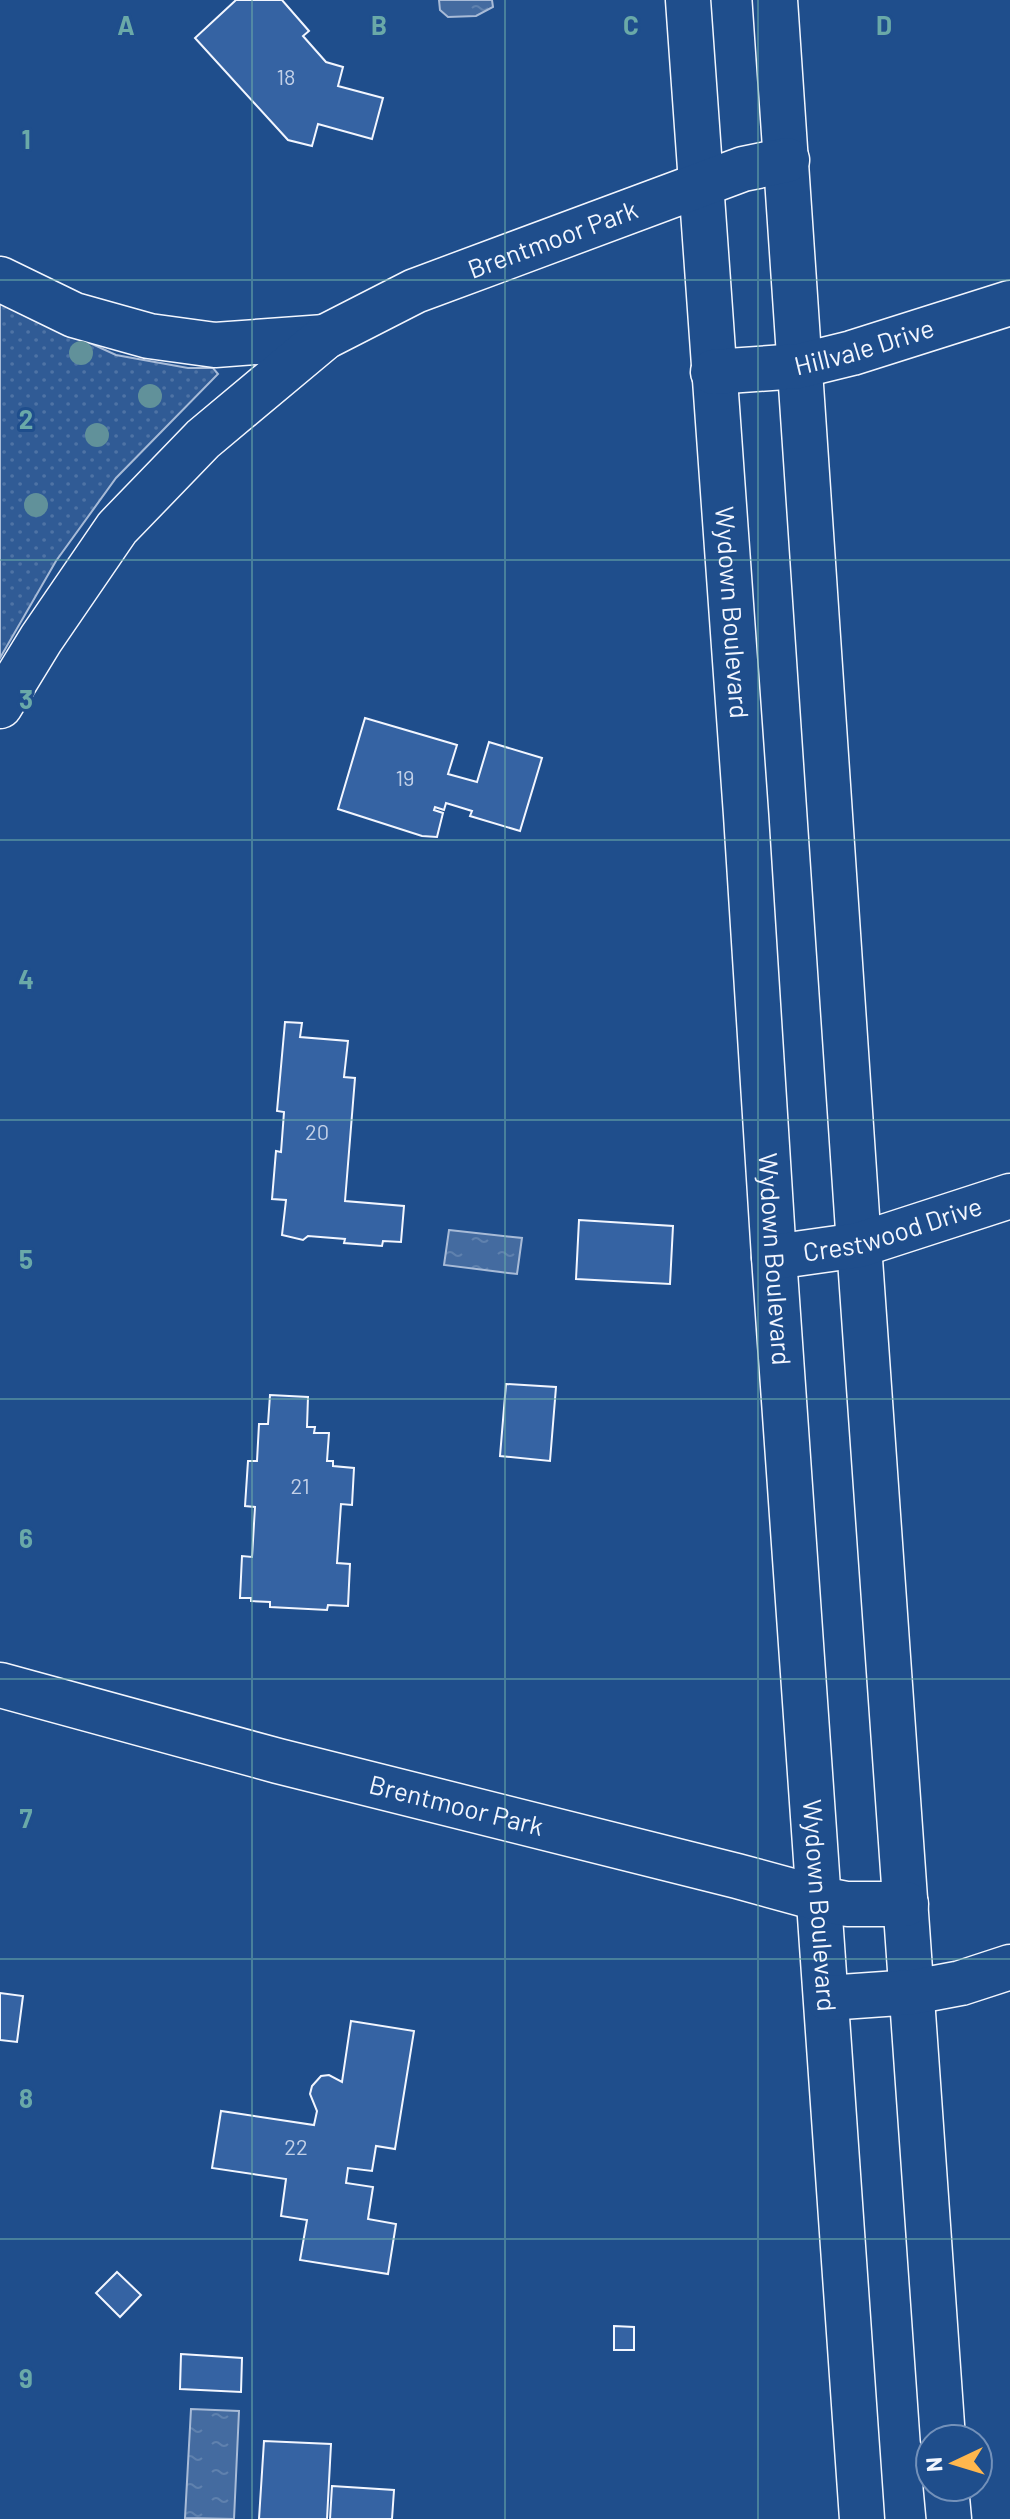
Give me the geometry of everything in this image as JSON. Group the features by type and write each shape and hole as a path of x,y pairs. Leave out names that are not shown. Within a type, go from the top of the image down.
{"street":[{"name":"Wydown Boulevard","path":"688,0 862,2519"},
{"path":"775,0 942,2423"},
{"name":"Brentmoor Park","path":"0,706 41,639 117,528 203,439 325,337 415,291 743,169 765,162 787,160"},
{"name":"Brentmoor Park","path":"0,279 74,315 149,336 215,345 325,337"},
{"name":"Hillvale Drive","path":"713,372 799,366 852,353 1010,303"},
{"name":"Crestwood Drive","path":"774,1257 859,1245 1010,1196"},
{"name":"Brentmoor Park","path":"3,1682 278,1761 821,1899 847,1904 906,1904"},
{"path":"827,1998 913,1992 961,1983 1010,1967"}],"shaded area":[{"path":"0,302 116,355 188,368 213,368 218,374 116,478 56,561 0,658"}],"water":[{"path":"439,0 492,0 493,7 476,16 448,17 440,10"},
{"path":"449,1230 522,1238 517,1274 444,1265"},
{"path":"191,2409 239,2411 234,2519 185,2518"}],"building":[{"path":"236,0 282,0 309,31 303,36 326,62 343,67 338,86 383,98 372,139 318,124 312,146 288,140 195,38"},
{"path":"365,718 457,745 448,774 477,782 489,742 542,758 520,831 470,816 472,811 446,803 444,810 435,807 434,810 443,813 437,837 422,836 338,809"},
{"path":"285,1022 302,1023 300,1037 348,1041 344,1077 355,1078 345,1201 404,1206 401,1242 383,1241 382,1246 344,1243 345,1239 308,1236 303,1240 282,1235 286,1200 272,1199 276,1151 281,1152 284,1112 277,1111"},
{"path":"579,1220 673,1226 670,1284 576,1279"},
{"path":"506,1384 556,1387 550,1461 500,1456"},
{"path":"270,1395 308,1397 307,1427 315,1427 314,1433 329,1433 327,1461 333,1461 333,1466 354,1468 352,1505 341,1504 337,1563 350,1564 348,1606 328,1605 327,1610 270,1607 270,1602 240,1598 242,1556 252,1557 255,1507 245,1506 248,1461 257,1461 259,1424 268,1424"},
{"path":"0,1993 23,1996 17,2042 0,2040"},
{"path":"351,2021 414,2031 395,2149 376,2146 372,2171 348,2168 346,2183 373,2187 368,2219 396,2224 388,2274 300,2260 307,2220 281,2216 286,2179 212,2168 221,2111 314,2125 317,2111 310,2094 312,2086 321,2076 329,2075 342,2082"},
{"path":"117,2272 141,2295 120,2317 96,2293"},
{"path":"614,2326 634,2327 634,2350 614,2350"},
{"path":"181,2354 242,2358 241,2392 180,2389"},
{"path":"264,2441 331,2444 327,2519 259,2519"},
{"path":"332,2486 394,2490 392,2519 330,2519"}]}
